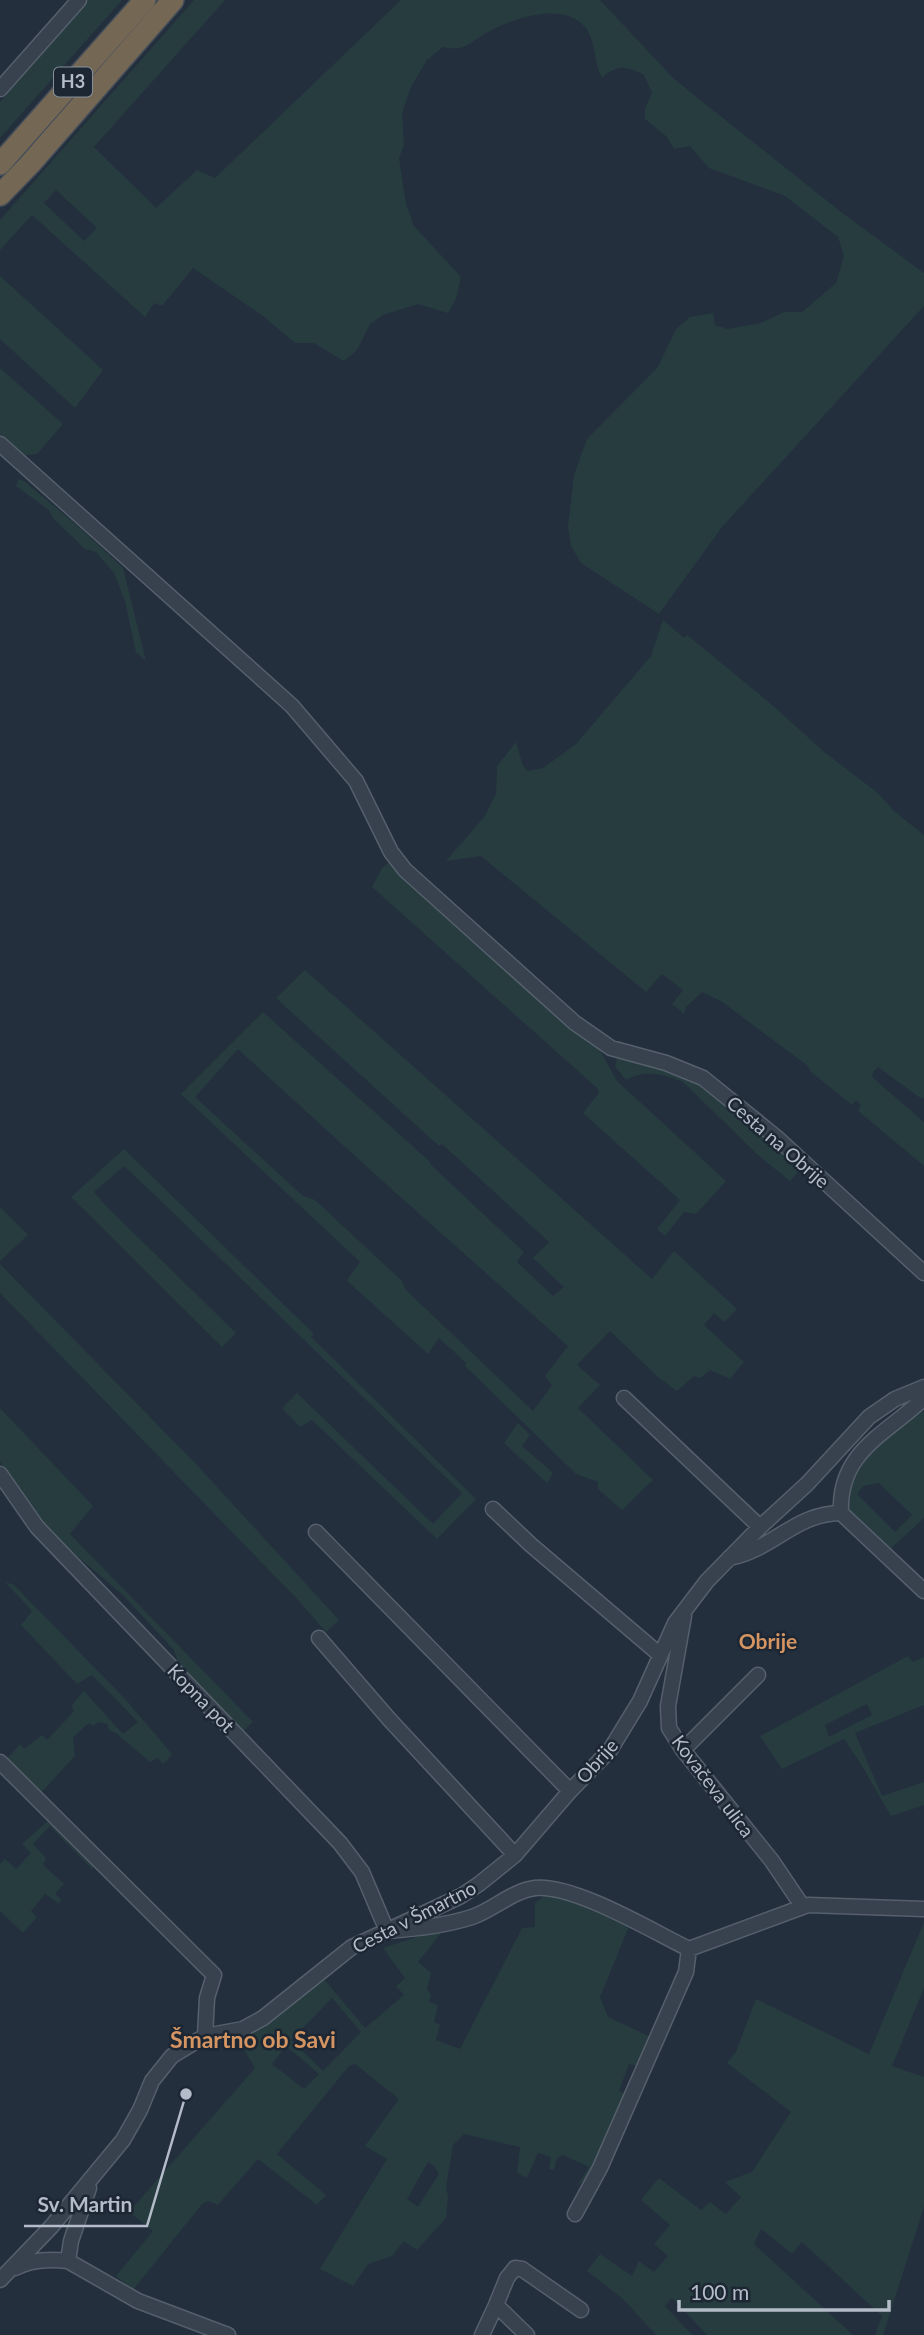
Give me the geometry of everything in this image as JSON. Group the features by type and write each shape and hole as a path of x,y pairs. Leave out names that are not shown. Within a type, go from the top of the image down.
{"highway":[{"name":"H3","path":"0,164 145,0"},
{"name":"H3","path":"0,195 173,0"}],"street":[{"path":"0,89 79,0"},
{"name":"Cesta na Obrije","path":"0,444 292,706 356,781 391,852 405,870 575,1023 611,1048 666,1063 703,1078 776,1138 924,1273"},
{"name":"Obrije","path":"515,1855 610,1749 640,1701 675,1623 707,1581 807,1484 869,1418 895,1399 924,1387"},
{"path":"624,1398 760,1527"},
{"path":"841,1513 842,1487 855,1460 864,1448 924,1398"},
{"name":"Kopna pot","path":"0,1474 37,1527 340,1843 362,1872 387,1931"},
{"path":"493,1509 531,1545 659,1654"},
{"path":"729,1558 748,1555 805,1520 827,1513 841,1513 924,1591"},
{"path":"316,1532 570,1791"},
{"name":"Kovačeva ulica","path":"685,1611 668,1706 669,1728 683,1750 772,1861 803,1907"},
{"path":"318,1639 389,1720 515,1855"},
{"path":"683,1750 758,1675"},
{"path":"0,1762 214,1975 207,1998 205,2036"},
{"name":"Cesta v Šmartno","path":"4,2276 51,2227 123,2140 152,2081 172,2056 205,2036 243,2029 263,2018 352,1947 461,1896 515,1855"},
{"path":"387,1931 426,1928 474,1916 520,1893 538,1888 567,1891 689,1949 808,1905 924,1909"},
{"path":"575,2214 600,2168 686,1972 689,1949"},
{"path":"68,2261 71,2241 94,2175"},
{"path":"4,2276 22,2264 53,2259 68,2261 138,2301 228,2335"},
{"path":"482,2335 507,2278 515,2268 522,2269 581,2310"},
{"path":"496,2305 527,2335"}],"green space":[{"path":"85,0 122,0 0,138 0,102"},
{"path":"194,0 225,0 94,147 156,208 197,170 215,178 401,0 600,0 674,79 841,212 924,273 924,306 722,527 659,614 581,563 571,546 568,527 574,475 587,439 658,367 676,329 690,317 713,313 715,325 727,329 761,323 784,312 802,312 836,283 844,256 838,237 785,196 709,168 690,146 674,149 667,137 645,119 645,109 652,93 644,75 622,68 613,70 602,78 586,28 576,20 551,13 522,18 483,35 468,45 443,47 427,60 411,87 402,113 404,145 399,158 406,204 414,226 461,277 456,299 448,313 418,304 383,315 370,324 357,350 344,361 314,343 295,343 263,316 193,268 162,306 154,303 145,317 32,215 0,250 0,220","holes":["56,190 97,228 84,241 44,203"]},
{"path":"0,276 103,370 75,408 0,339"},
{"path":"0,368 63,424 37,454 24,455 0,435"},
{"path":"18,479 24,481 80,528 123,568 146,661 136,652 125,601 114,573 96,552 85,549 53,518 49,510 16,486"},
{"path":"663,620 684,638 687,635 770,703 924,835 924,1098 878,1067 872,1077 924,1122 924,1166 858,1111 861,1105 856,1100 852,1105 811,1072 808,1066 721,1001 702,992 686,1007 684,1014 672,1004 683,990 662,974 646,992 481,856 446,861 485,816 496,794 497,766 516,742 523,766 528,771 543,768 576,744 651,656"},
{"path":"393,859 598,1047 617,1081 726,1181 696,1214 684,1212 665,1236 657,1229 680,1200 583,1113 599,1093 597,1088 372,887 382,868"},
{"path":"305,970 652,1279 674,1251 737,1309 724,1322 714,1313 704,1325 744,1362 730,1379 710,1370 700,1378 694,1376 677,1391 659,1378 610,1331 577,1365 600,1385 578,1408 653,1480 622,1510 598,1489 598,1482 576,1474 439,1338 428,1354 355,1288 347,1280 360,1262 181,1094 263,1012 428,1160 524,1252 517,1262 553,1296 564,1287 533,1258 549,1242 276,998","holes":["238,1049 568,1346 545,1376 552,1385 533,1411 406,1290 402,1281 315,1200 303,1196 195,1097"]},
{"path":"617,1058 665,1067 706,1087 735,1108 802,1168 790,1181 758,1155 683,1082 654,1074 626,1080 615,1066"},
{"path":"124,1149 314,1334 311,1337 476,1499 437,1539 312,1420 300,1427 282,1408 297,1393 433,1524 462,1493 124,1166 94,1192 236,1333 222,1347 71,1197"},
{"path":"0,1207 28,1235 0,1261"},
{"path":"0,1264 196,1464 339,1620 326,1632 0,1293"},
{"path":"919,1405 924,1413 924,1518 888,1551 850,1512 845,1500 854,1465","holes":["879,1483 912,1515 895,1532 857,1494 863,1486"]},
{"path":"0,1408 93,1506 70,1534 253,1722 242,1732 179,1666 174,1650 123,1595 57,1539 23,1499 0,1462"},
{"path":"518,1423 530,1435 522,1446 553,1473 547,1483 504,1443"},
{"path":"5,1582 14,1585 128,1702 172,1755 163,1764 158,1758 150,1762 109,1730 107,1724 98,1722 93,1726 89,1723 73,1737 75,1756 38,1796 5,1761 20,1744 24,1749 42,1735 47,1740 74,1711 71,1706 84,1691 123,1734 138,1722 92,1675 77,1684 21,1625 32,1611"},
{"path":"908,1656 913,1662 924,1657 924,1705 855,1733 882,1796 924,1782 924,1805 891,1816 844,1739 782,1769 760,1736","holes":["867,1704 872,1715 829,1737 825,1725"]},
{"path":"48,1821 94,1865 92,1869 50,1826 33,1844 46,1858 43,1865 64,1884 55,1894 62,1900 58,1903 45,1894 31,1911 37,1917 23,1933 0,1911 0,1864 5,1859 16,1869 31,1853 22,1844"},
{"path":"548,1893 561,1894 630,1924 600,1997 608,2017 653,2038 638,2066 629,2064 619,2091 627,2095 600,2159 585,2180 577,2186 589,2167 563,2155 557,2158 554,2170 549,2169 551,2157 538,2153 527,2178 517,2173 520,2147 464,2134 453,2145 446,2187 446,2218 417,2250 404,2241 392,2256 368,2264 353,2286 320,2269 387,2159 365,2146 399,2099 355,2064 349,2066 277,2154 326,2195 317,2205 258,2159 218,2205 209,2201 202,2204 133,2290 116,2276 153,2231 129,2212 255,2068 236,2036 262,2026 324,1979 365,2028 404,1995 396,1986 405,1978 383,1948 441,1929 441,1933 418,1962 431,1973 427,1989 431,1995 429,2002 438,2005 434,2022 440,2025 436,2040 460,2049 522,1928 535,1927 535,1903","holes":["332,1998 361,2032 323,2071 291,2040","286,2046 319,2074 304,2089 272,2064","428,2162 434,2166 439,2174 418,2207 407,2199"]},
{"path":"924,1922 924,1988 892,2066 924,2077 924,2207 883,2335 875,2335 882,2316 802,2242 792,2254 761,2229 754,2244 853,2335 707,2335 672,2298 665,2306 692,2335 656,2335 623,2299 587,2271 600,2254 632,2276 639,2261 654,2272 668,2256 654,2244 670,2225 641,2200 659,2178 701,2210 710,2202 726,2214 741,2197 725,2182 752,2172 791,2112 727,2063 736,2052 756,1999 869,2054"}],"place":[{"name":"Sv. Martin","path":"186,2094"}],"district":[{"name":"Obrije","path":"768,1642"},
{"name":"Šmartno ob Savi","path":"253,2040"}]}
